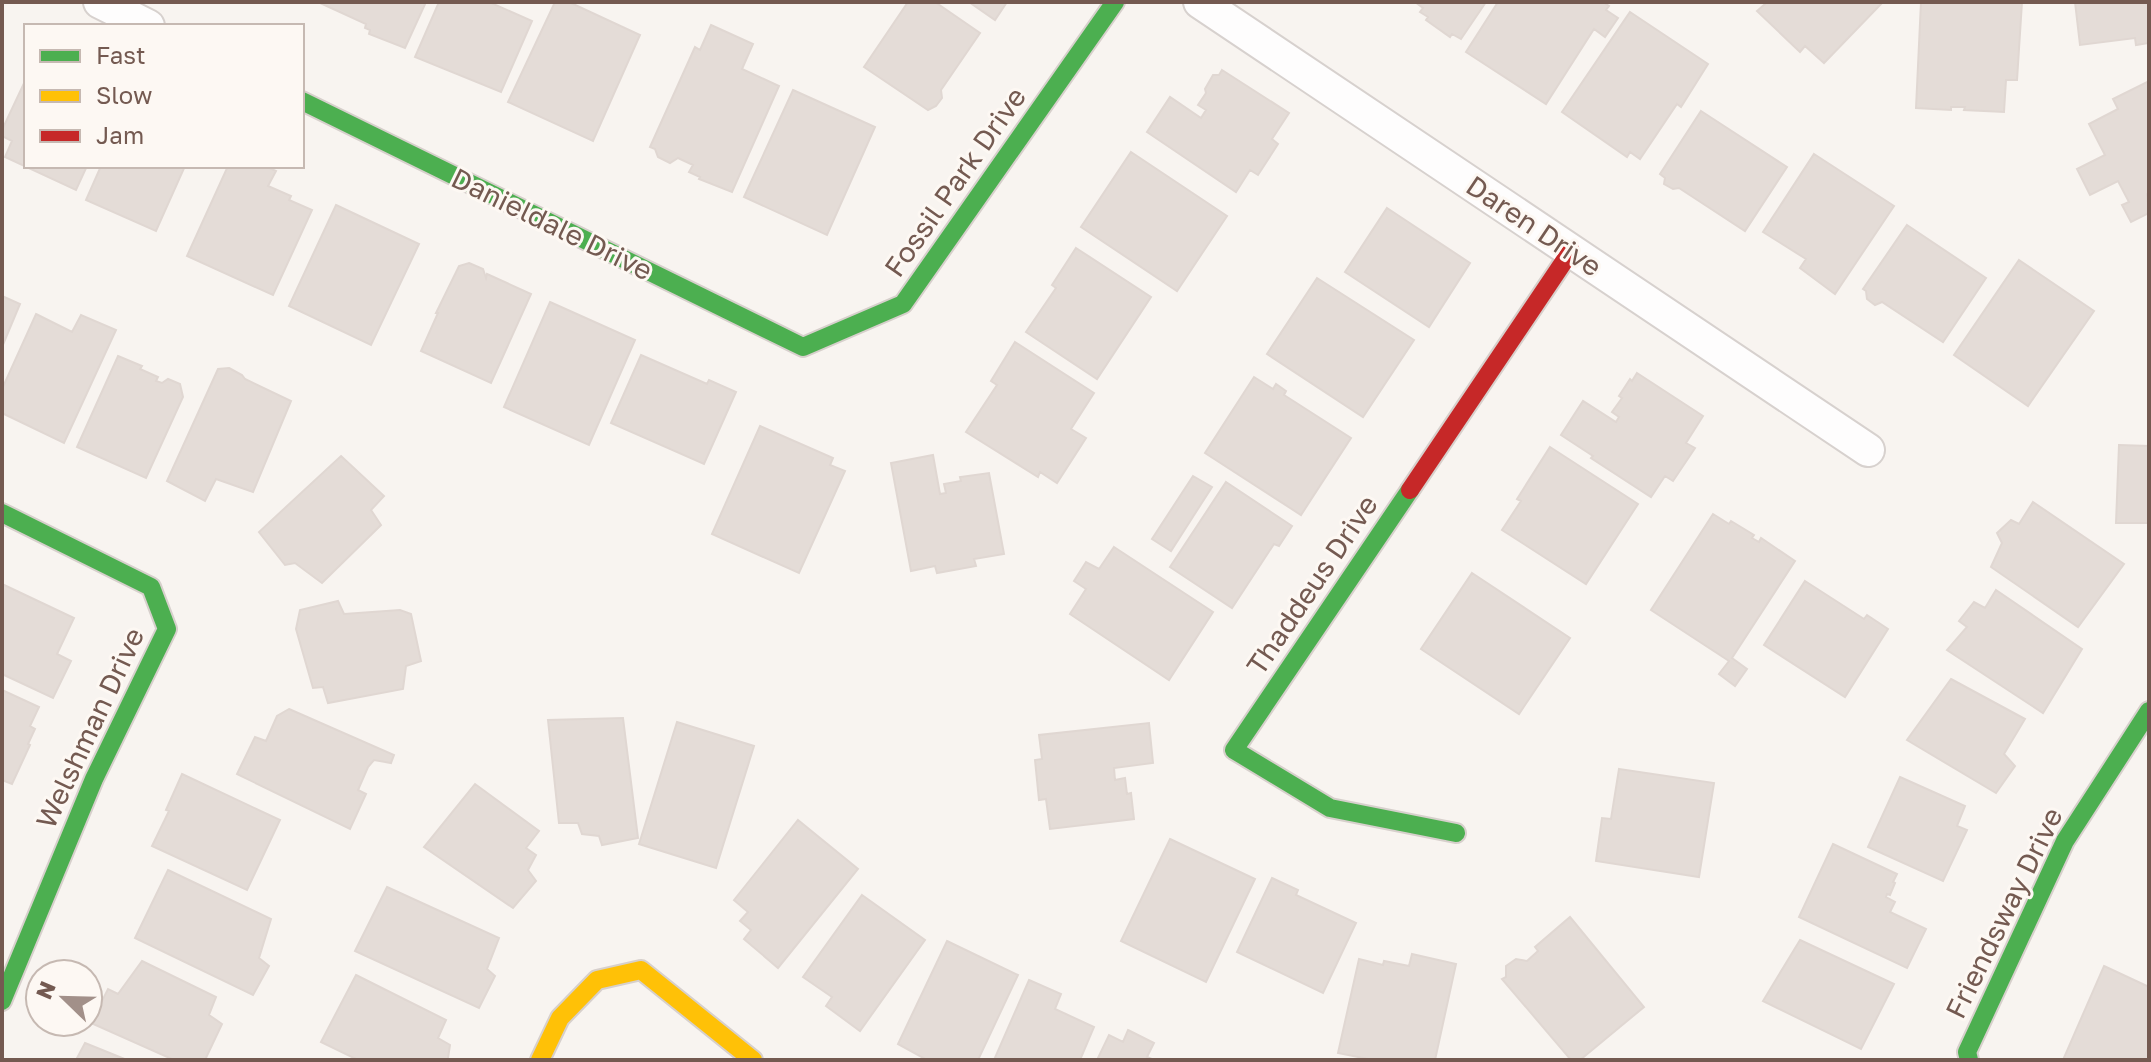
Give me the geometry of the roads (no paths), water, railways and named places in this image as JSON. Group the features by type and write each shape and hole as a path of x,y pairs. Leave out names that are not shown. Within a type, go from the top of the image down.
{"street":[{"path":"100,2 144,24"},
{"name":"Fossil Park Drive","path":"803,347 903,304 1115,2"},
{"name":"Daren Drive","path":"1200,2 1868,450"},
{"name":"Danieldale Drive","path":"304,102 803,347"},
{"name":"Thaddeus Drive","path":"1456,833 1330,808 1234,750 1571,251"},
{"name":"Welshman Drive","path":"2,513 151,587 167,629 94,779 2,1001"},
{"name":"Friendsway Drive","path":"1969,1060 1967,1052 2065,841 2149,711"},
{"path":"540,1060 560,1018 597,980 641,970 753,1060"}]}
